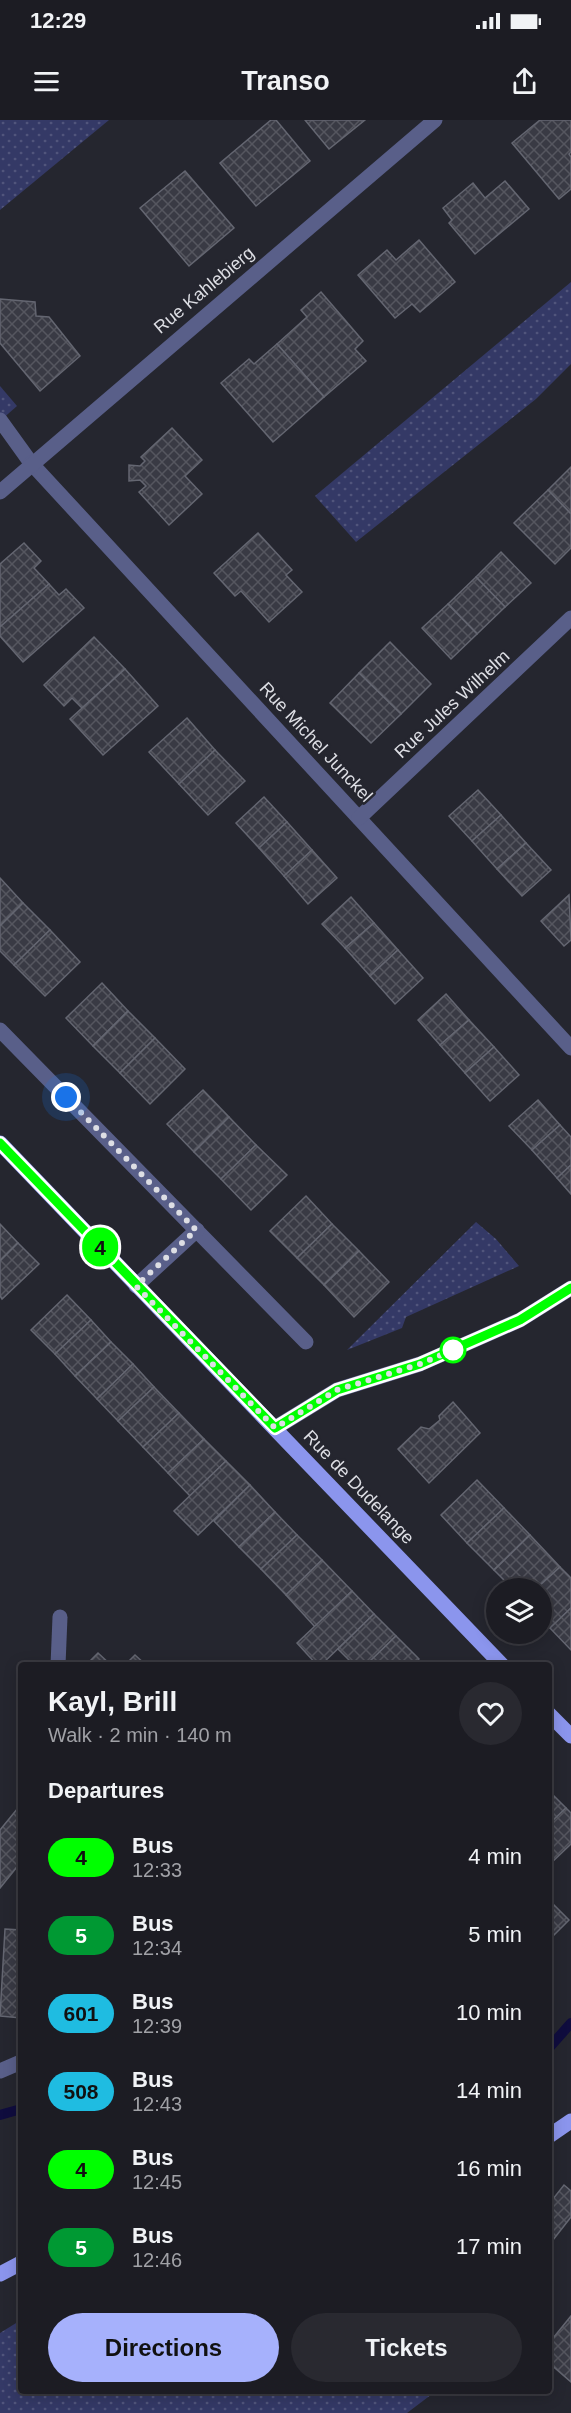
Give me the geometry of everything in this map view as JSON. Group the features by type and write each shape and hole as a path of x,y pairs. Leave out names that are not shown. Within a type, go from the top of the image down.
{"main road":[{"name":"Rue de Dudelange","path":"0,1143 499,1662"},
{"path":"552,1717 571,1737"},
{"path":"552,2134 571,2121"},
{"path":"0,2274 18,2265"}],"street":[{"name":"Rue Kahlebierg","path":"0,492 31,463 435,120"},
{"name":"Rue Michel Junckel","path":"0,420 31,463 571,1048"},
{"name":"Rue Jules Wilhelm","path":"359,818 571,618"},
{"path":"0,1030 306,1342"},
{"path":"136,1286 196,1230"},
{"path":"275,1428 337,1390 420,1364 520,1320 571,1288"},
{"path":"58,1662 60,1617"},
{"path":"0,2071 18,2063"}],"shaded area":[{"path":"0,120 109,120 0,210"},
{"path":"571,282 571,364 536,399 356,542 315,496"},
{"path":"0,386 17,406 0,421"},
{"path":"476,1222 496,1239 519,1266 406,1317 402,1328 347,1350"},
{"path":"18,2322 18,2394 432,2394 407,2413 0,2413 0,2333"}],"building":[{"path":"271,120 276,120 310,161 256,206 220,163"},
{"path":"305,120 365,120 329,149"},
{"path":"540,120 571,120 571,152 569,154 571,157 571,189 559,199 512,143"},
{"path":"185,171 234,228 189,266 140,208"},
{"path":"505,181 529,209 475,254 449,223 452,220 443,208 473,183 485,198"},
{"path":"419,240 455,282 420,312 412,304 395,318 358,275 387,250 396,260"},
{"path":"321,292 363,341 355,349 366,361 324,397 277,344 307,317 301,310"},
{"path":"0,299 35,302 36,316 49,317 80,356 40,391 0,343"},
{"path":"277,344 324,397 273,442 221,383 249,359 254,364"},
{"path":"172,428 202,460 185,476 202,494 169,525 139,492 146,486 140,480 129,481 129,465 140,466 145,461 141,457"},
{"path":"571,467 571,514 548,490"},
{"path":"548,490 571,514 571,548 555,564 514,523"},
{"path":"258,533 292,570 286,575 302,592 269,622 241,591 235,596 214,573"},
{"path":"24,543 41,561 34,568 49,584 0,627 0,564"},
{"path":"501,552 531,583 505,607 476,577"},
{"path":"476,577 505,607 477,634 448,604"},
{"path":"49,584 59,595 66,589 84,608 23,662 0,636 0,627"},
{"path":"448,604 477,634 451,659 422,628"},
{"path":"94,637 125,669 82,708 72,698 64,706 44,685"},
{"path":"390,642 431,684 401,714 359,673"},
{"path":"125,669 158,706 103,755 70,719"},
{"path":"359,673 401,714 371,743 330,703"},
{"path":"187,718 215,750 179,784 149,752"},
{"path":"215,750 245,781 208,815 179,784"},
{"path":"478,790 501,815 472,841 449,816"},
{"path":"264,797 287,822 259,848 236,823"},
{"path":"501,815 526,843 497,869 472,841"},
{"path":"287,822 312,850 284,876 259,848"},
{"path":"526,843 551,870 522,896 497,869"},
{"path":"312,850 337,878 308,904 284,876"},
{"path":"0,878 23,903 0,926"},
{"path":"569,895 571,940 564,946 541,921"},
{"path":"351,897 374,923 345,948 322,924"},
{"path":"23,903 50,930 14,965 0,951 0,926"},
{"path":"374,923 398,950 370,976 345,948"},
{"path":"50,930 80,962 45,996 14,965"},
{"path":"398,950 423,978 395,1004 370,976"},
{"path":"102,983 128,1011 93,1046 66,1018"},
{"path":"446,994 469,1020 440,1045 418,1020"},
{"path":"128,1011 155,1038 120,1073 93,1046"},
{"path":"469,1020 494,1047 465,1073 440,1045"},
{"path":"155,1038 185,1069 150,1104 120,1073"},
{"path":"494,1047 519,1075 490,1101 465,1073"},
{"path":"203,1090 229,1117 194,1152 167,1124"},
{"path":"538,1100 560,1125 532,1150 509,1126"},
{"path":"229,1117 256,1145 221,1179 194,1152"},
{"path":"560,1125 571,1137 571,1165 557,1178 532,1150"},
{"path":"256,1145 287,1175 251,1210 221,1179"},
{"path":"571,1165 571,1194 557,1178"},
{"path":"306,1196 332,1224 297,1258 270,1231"},
{"path":"0,1224 18,1243 0,1261"},
{"path":"332,1224 359,1251 324,1285 297,1258"},
{"path":"18,1243 39,1264 2,1299 0,1296 0,1261"},
{"path":"359,1251 389,1282 354,1317 324,1285"},
{"path":"67,1295 91,1320 55,1354 31,1330"},
{"path":"91,1320 111,1342 75,1376 55,1354"},
{"path":"111,1342 133,1364 97,1399 75,1376"},
{"path":"133,1364 154,1387 118,1421 97,1399"},
{"path":"154,1387 179,1413 143,1447 118,1421"},
{"path":"453,1402 480,1433 429,1483 398,1449 421,1427 429,1429 440,1420 439,1416"},
{"path":"179,1413 204,1439 168,1473 143,1447"},
{"path":"204,1439 226,1461 190,1496 168,1473"},
{"path":"226,1461 250,1485 198,1535 174,1511"},
{"path":"477,1480 504,1508 467,1543 441,1515"},
{"path":"250,1485 275,1512 239,1547 214,1521"},
{"path":"504,1508 530,1535 494,1570 467,1543"},
{"path":"275,1512 297,1535 261,1569 239,1547"},
{"path":"297,1535 322,1560 286,1595 261,1569"},
{"path":"530,1535 560,1567 548,1578 502,1578 494,1570"},
{"path":"322,1560 352,1591 315,1627 286,1595"},
{"path":"560,1567 571,1578 571,1608 552,1626 552,1578 548,1578"},
{"path":"352,1591 374,1614 324,1662 314,1662 297,1643"},
{"path":"571,1608 571,1650 552,1630 552,1626"},
{"path":"374,1614 396,1636 369,1662 351,1662 338,1649"},
{"path":"396,1636 419,1659 416,1662 369,1662"},
{"path":"98,1653 108,1662 89,1662"},
{"path":"135,1655 143,1662 128,1662"},
{"path":"552,1794 566,1808 552,1821"},
{"path":"18,1808 18,1866 0,1888 0,1830"},
{"path":"566,1808 571,1813 571,1844 552,1862 552,1821"},
{"path":"552,1903 569,1920 552,1937"},
{"path":"5,1929 18,1930 18,2018 0,2016"},
{"path":"564,2185 571,2191 571,2217 552,2241 552,2200"},
{"path":"571,2316 571,2382 552,2366 552,2339"}],"waterway":[{"path":"552,2045 571,2023"},
{"path":"0,2115 18,2110"}],"bus line":[{"name":"4","path":"0,1143 275,1428 337,1390 420,1364 520,1320 571,1288"}],"route":[{"path":"66,1097 196,1230 136,1286 275,1428 337,1390 420,1364 460,1347 453,1350"}]}
